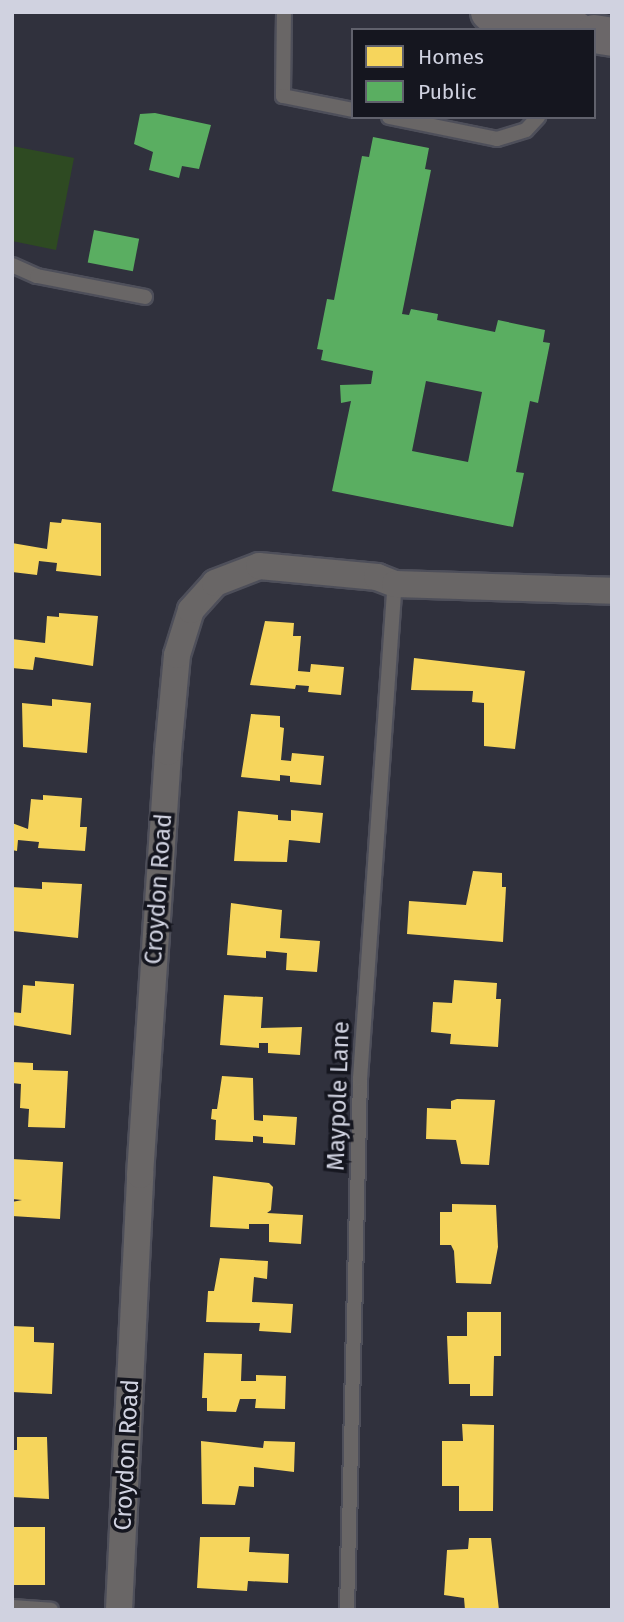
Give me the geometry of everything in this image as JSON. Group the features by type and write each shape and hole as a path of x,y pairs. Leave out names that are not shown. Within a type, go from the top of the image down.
{"main road":[{"path":"490,12 566,28"}],"street":[{"name":"Croydon Road","path":"119,1610 149,1039 168,752 183,628 191,610 215,583 259,565 377,577 396,584 612,592"}],"lane":[{"path":"284,12 283,96 351,110"},
{"path":"399,119 497,139 526,130 536,119"},
{"path":"12,265 37,276 145,298"},
{"name":"Maypole Lane","path":"347,1610 360,1079 396,584"},
{"path":"12,1607 51,1610"}],"green space":[{"path":"12,146 74,158 56,250 12,241"}],"building: Homes":[{"path":"62,519 101,523 101,576 56,571 57,563 39,561 37,575 12,572 12,543 47,549 50,522 61,523"},
{"path":"59,613 98,616 93,666 35,657 33,670 12,668 12,639 45,643 47,616 59,617"},
{"path":"265,621 294,623 293,636 301,636 298,671 310,672 311,664 344,667 341,695 308,692 309,686 296,685 295,689 250,685"},
{"path":"414,658 525,671 515,749 484,746 484,703 472,702 473,691 411,690"},
{"path":"52,699 91,703 87,753 23,747 22,703 52,706"},
{"path":"251,714 280,716 280,727 284,728 281,760 291,761 292,753 324,756 321,785 290,782 290,776 280,775 280,781 241,777"},
{"path":"43,795 82,798 80,827 87,827 85,851 38,848 39,842 18,840 17,851 12,850 12,823 28,829 31,799 43,800"},
{"path":"291,810 323,813 320,843 289,840 287,862 234,861 238,811 278,815 278,820 291,821"},
{"path":"473,871 502,873 502,887 506,887 503,942 407,934 409,901 466,905"},
{"path":"42,882 82,884 78,938 13,931 12,887 42,889"},
{"path":"231,903 282,910 280,938 320,941 317,972 286,970 287,953 266,951 266,958 227,955"},
{"path":"454,980 497,983 496,999 501,999 498,1047 450,1044 451,1034 431,1032 433,1002 452,1003"},
{"path":"35,981 74,984 71,1035 12,1025 12,1012 21,1013 23,985 35,986"},
{"path":"224,995 263,997 261,1028 302,1027 300,1055 268,1053 268,1043 259,1043 259,1048 220,1045"},
{"path":"12,1062 33,1063 33,1070 68,1071 65,1128 28,1127 29,1109 20,1108 21,1084 12,1083"},
{"path":"222,1076 253,1078 254,1120 263,1121 263,1115 297,1117 295,1145 263,1143 263,1137 253,1136 253,1142 215,1140 216,1120 211,1119 212,1109 217,1109"},
{"path":"495,1100 489,1165 461,1164 456,1140 426,1139 427,1108 451,1109 451,1101"},
{"path":"12,1159 63,1162 60,1219 12,1216 12,1202 22,1200 12,1199"},
{"path":"213,1176 269,1183 273,1187 271,1210 267,1213 303,1215 301,1244 269,1242 269,1224 249,1224 249,1229 210,1227"},
{"path":"452,1204 496,1205 498,1247 491,1284 456,1283 454,1251 451,1245 440,1245 440,1212 452,1212"},
{"path":"220,1258 268,1261 267,1279 254,1277 252,1302 293,1304 291,1333 259,1331 260,1323 206,1322 208,1291 214,1291"},
{"path":"467,1312 501,1312 501,1356 494,1356 493,1396 470,1396 470,1384 449,1384 447,1336 467,1336"},
{"path":"12,1326 34,1327 34,1342 54,1343 52,1394 12,1392"},
{"path":"204,1353 242,1354 241,1381 256,1381 256,1375 286,1376 285,1409 255,1408 256,1399 240,1399 236,1412 207,1411 207,1398 202,1398"},
{"path":"462,1424 494,1425 493,1511 459,1511 459,1486 442,1486 442,1441 463,1441"},
{"path":"17,1437 47,1437 49,1499 12,1497 12,1450 17,1450"},
{"path":"201,1441 263,1448 264,1441 295,1442 294,1472 254,1467 254,1487 239,1486 235,1505 202,1504"},
{"path":"12,1527 45,1527 45,1585 12,1585"},
{"path":"200,1537 250,1537 249,1552 289,1554 288,1583 248,1581 247,1591 197,1588"},
{"path":"469,1538 491,1538 499,1610 465,1610 464,1598 444,1595 447,1550 468,1549"}],"building: Public":[{"path":"155,113 211,125 199,169 182,166 179,178 149,170 153,152 134,144 140,114"},
{"path":"373,137 429,148 425,169 431,170 402,314 409,315 411,309 438,314 437,320 495,332 498,320 545,330 543,342 550,343 538,403 530,401 516,472 524,473 513,527 332,491 351,401 341,403 340,385 371,384 373,371 321,360 323,350 317,349 327,299 334,300 362,156 369,157","holes":["426,381 482,392 468,462 412,451"]},
{"path":"94,230 139,239 133,271 88,262"}]}
